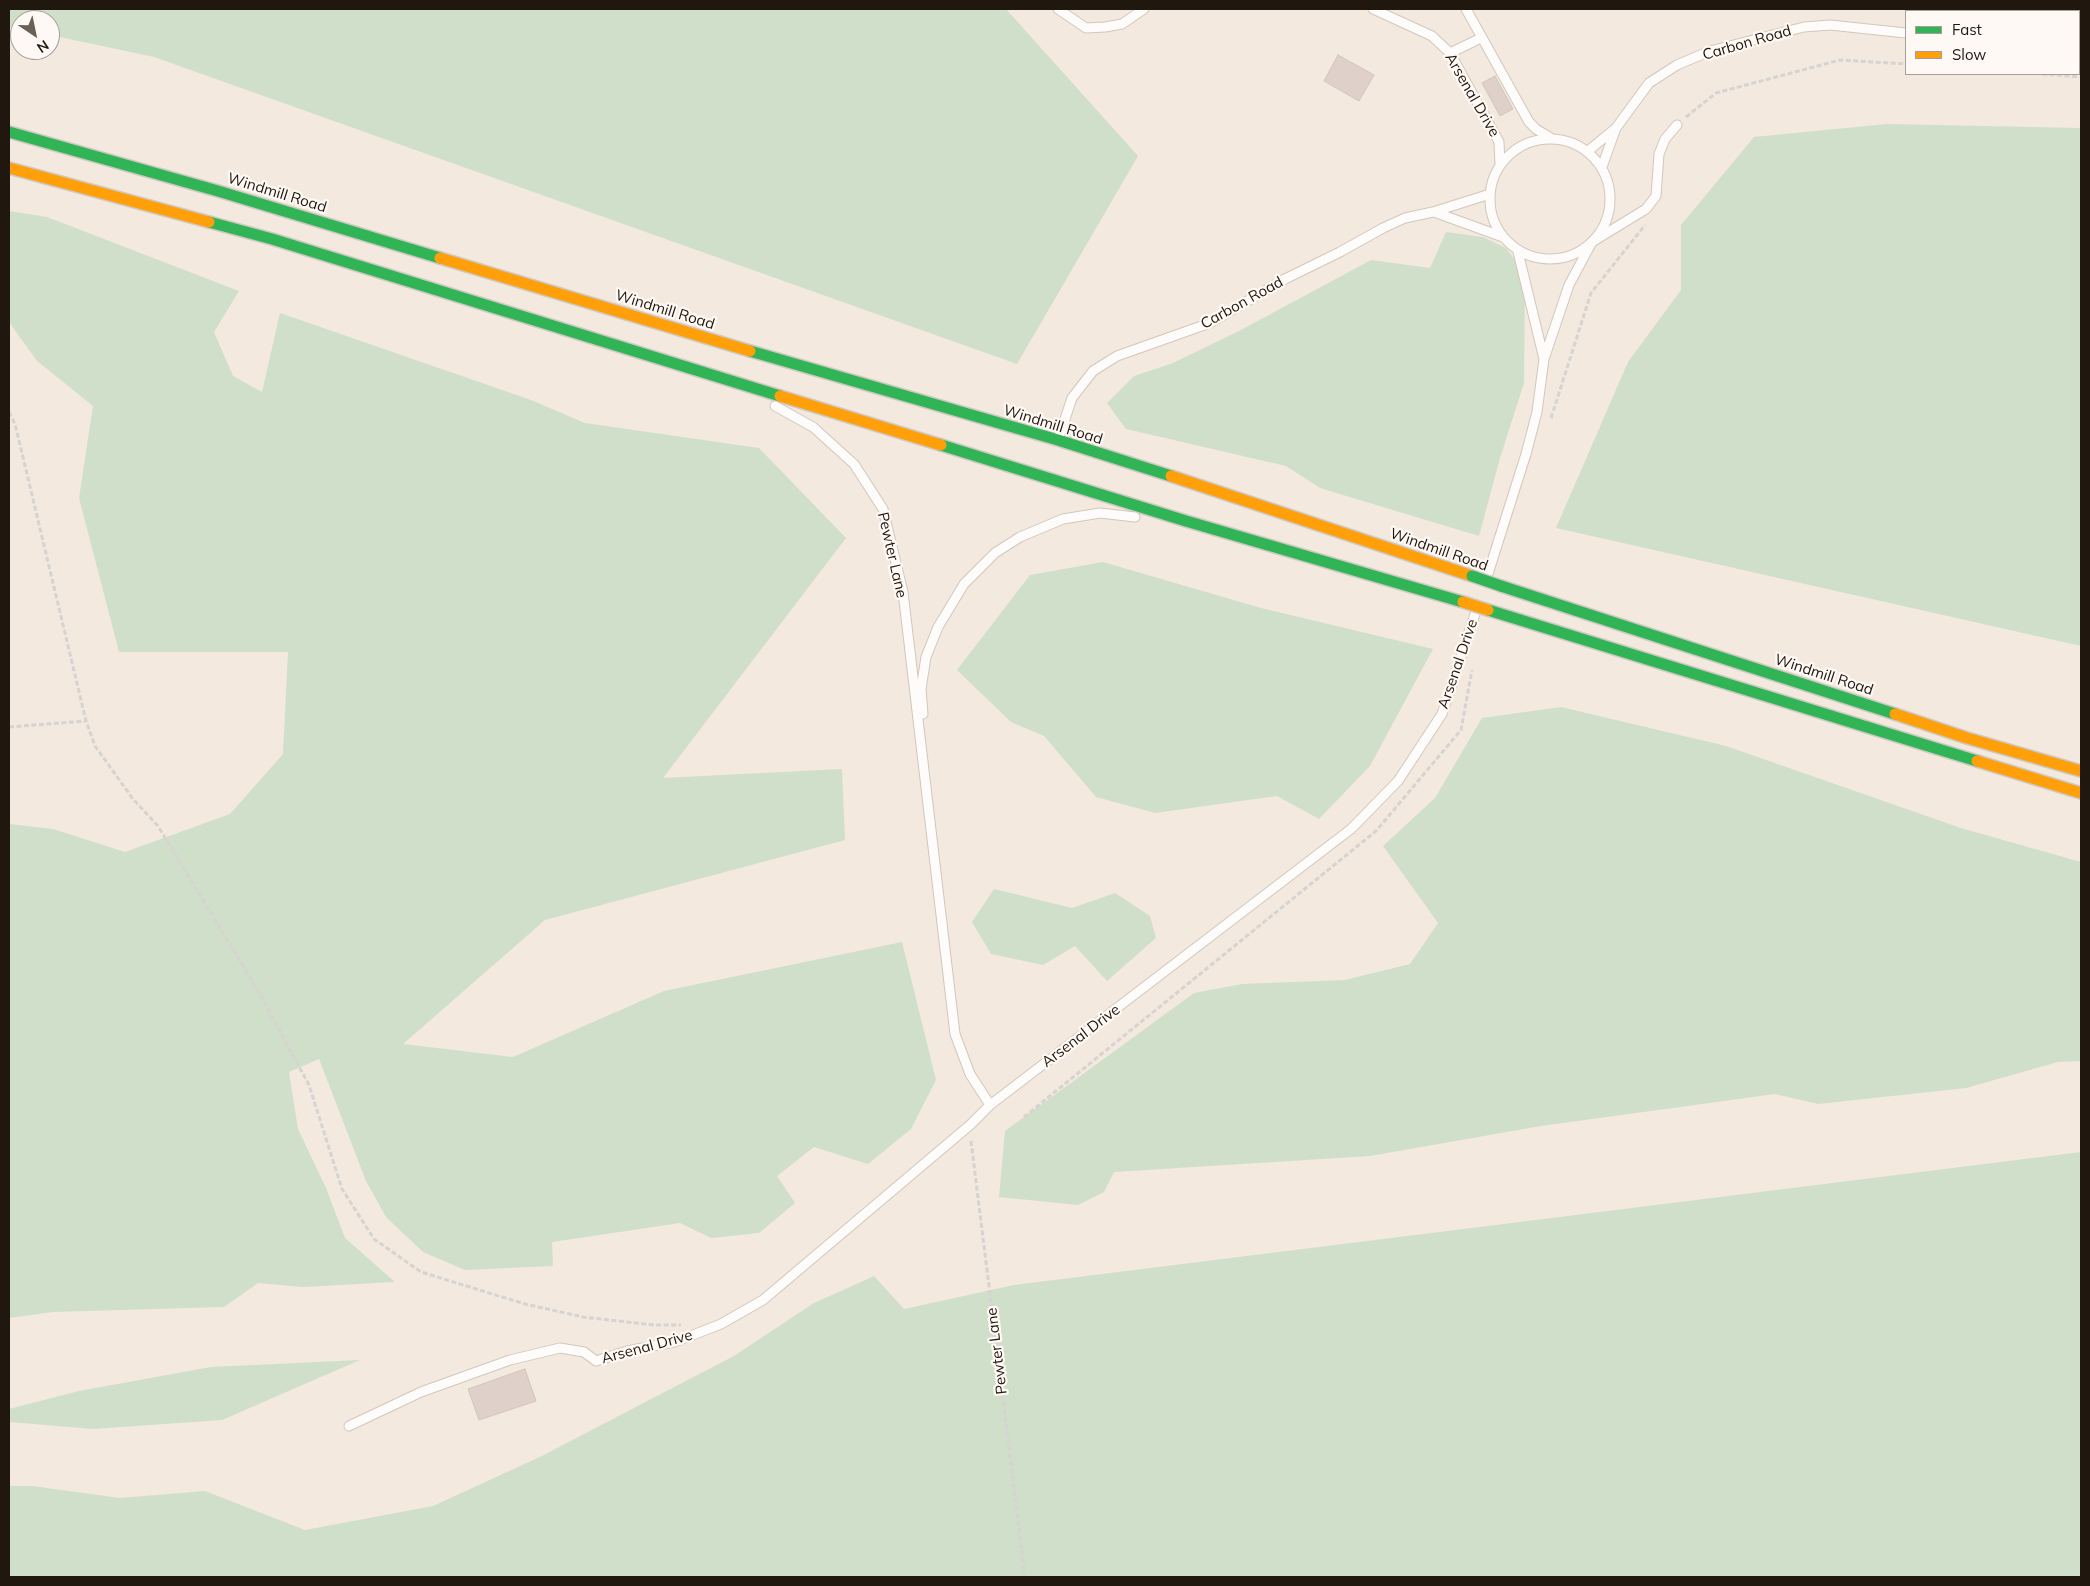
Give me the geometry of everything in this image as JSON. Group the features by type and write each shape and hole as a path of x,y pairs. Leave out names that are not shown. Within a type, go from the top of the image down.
{"highway":[{"name":"Windmill Road","path":"9,132 218,191 818,372 1058,440 1204,486 1500,586 1967,738 2081,771"},
{"path":"9,168 272,238 1167,515 1463,602 2081,793"}],"lane":[{"path":"1058,9 1086,28 1122,24 1144,9"},
{"name":"Arsenal Drive","path":"1373,9 1432,36 1450,53 1499,142 1500,164"},
{"path":"1466,9 1529,122 1536,129 1551,138 1570,142 1588,151 1602,167 1609,185 1610,206 1604,226 1592,242"},
{"name":"Carbon Road","path":"1588,151 1616,128 1649,83 1677,65 1710,51 1804,27 1830,25 1905,33"},
{"path":"1450,53 1482,38"},
{"path":"1551,138 1532,141 1514,150 1500,164 1492,181 1489,201 1493,220 1502,237 1518,252 1535,258 1555,259 1575,254 1646,209 1656,196 1659,154 1665,139 1677,125"},
{"name":"Carbon Road","path":"1602,167 1616,128"},
{"name":"Carbon Road","path":"1058,440 1072,398 1093,371 1117,356 1210,323 1285,279 1404,218 1433,212 1490,194"},
{"path":"1433,212 1502,237"},
{"name":"Arsenal Drive","path":"349,1426 421,1392 510,1360 560,1348 584,1352 596,1362 627,1351 675,1342 721,1324 763,1300 970,1125 990,1105 1351,829 1398,781 1442,714 1526,454 1537,412 1544,359 1569,285 1592,242"},
{"name":"Arsenal Drive","path":"1518,252 1544,359"},
{"name":"Pewter Lane","path":"574,331 607,348 750,395 813,427 854,464 883,509 894,550 902,592 955,1034 970,1074 990,1105"},
{"name":"Pewter Lane","path":"925,786 921,689 926,657 938,627 964,584 996,553 1020,537 1063,519 1100,513 1145,519 1272,551 1301,554"}],"path":[{"path":"2062,75 2081,76"},
{"path":"9,412 15,424 86,721 96,746 133,799 158,826 257,989 309,1085 342,1188 374,1239 421,1272 525,1304 583,1317 654,1325 683,1325"},
{"path":"9,727 86,721"},
{"name":"Pewter Lane","path":"970,1125 1024,1577"}],"green space":[{"path":"9,9 1006,9 1138,156 1017,364 154,57 60,37 60,10 10,10 9,27"},
{"path":"1887,124 2081,128 2081,646 1556,528 1628,362 1681,290 1681,225 1754,137"},
{"path":"9,211 47,217 239,291 214,332 233,376 262,392 280,313 531,400 585,423 759,448 846,538 663,778 842,769 845,840 545,920 403,1044 513,1057 664,991 902,942 936,1080 911,1129 868,1164 814,1147 777,1176 795,1203 759,1233 711,1238 680,1223 552,1242 553,1266 465,1270 423,1252 386,1217 366,1181 319,1059 289,1072 298,1129 326,1188 345,1238 395,1282 303,1287 258,1283 224,1307 53,1312 9,1318 9,824 53,829 125,852 230,814 283,754 288,652 119,652 79,498 93,406 37,361 9,322"},
{"path":"1446,232 1483,237 1506,248 1525,274 1524,383 1500,458 1479,536 1320,488 1286,466 1126,429 1107,403 1134,376 1173,363 1239,331 1371,260 1430,268"},
{"path":"1103,562 1261,608 1433,649 1370,766 1319,819 1277,796 1155,813 1096,797 1044,736 1011,722 957,670 1030,575"},
{"path":"1561,707 1726,746 1961,828 2081,862 2081,1061 2058,1062 1966,1088 1818,1104 1775,1094 1541,1126 1370,1156 1114,1172 1104,1192 1078,1205 999,1197 1005,1131 1194,993 1242,984 1345,980 1410,964 1438,923 1383,846 1435,798 1482,718"},
{"path":"994,889 1072,908 1115,893 1150,916 1156,938 1107,981 1075,946 1043,965 991,954 972,922"},
{"path":"2081,1152 2081,1577 9,1577 9,1486 32,1486 120,1498 205,1491 305,1530 433,1506 542,1456 734,1356 814,1303 874,1276 904,1309 1014,1285"},
{"path":"360,1360 222,1420 93,1429 9,1422 9,1409 79,1391 211,1367"}],"building":[{"path":"1338,55 1374,75 1359,101 1324,81"},
{"path":"1495,76 1513,109 1500,116 1482,83"},
{"path":"525,1369 536,1401 479,1420 468,1389"}],"traffic: fast":[{"path":"9,132 218,191 440,258"},
{"path":"209,222 272,239 780,396"},
{"path":"750,351 1058,440 1171,476"},
{"path":"941,445 1186,521 1463,602"},
{"path":"1472,576 1501,586"},
{"path":"1501,586 1895,714"},
{"path":"1488,610 1977,761"}],"traffic: slow":[{"path":"9,168 209,222"},
{"path":"440,258 750,351"},
{"path":"780,396 941,445"},
{"path":"1171,476 1472,576"},
{"path":"1463,602 1488,610"},
{"path":"1895,714 1967,738 2081,771"},
{"path":"1977,761 2081,793"}]}
